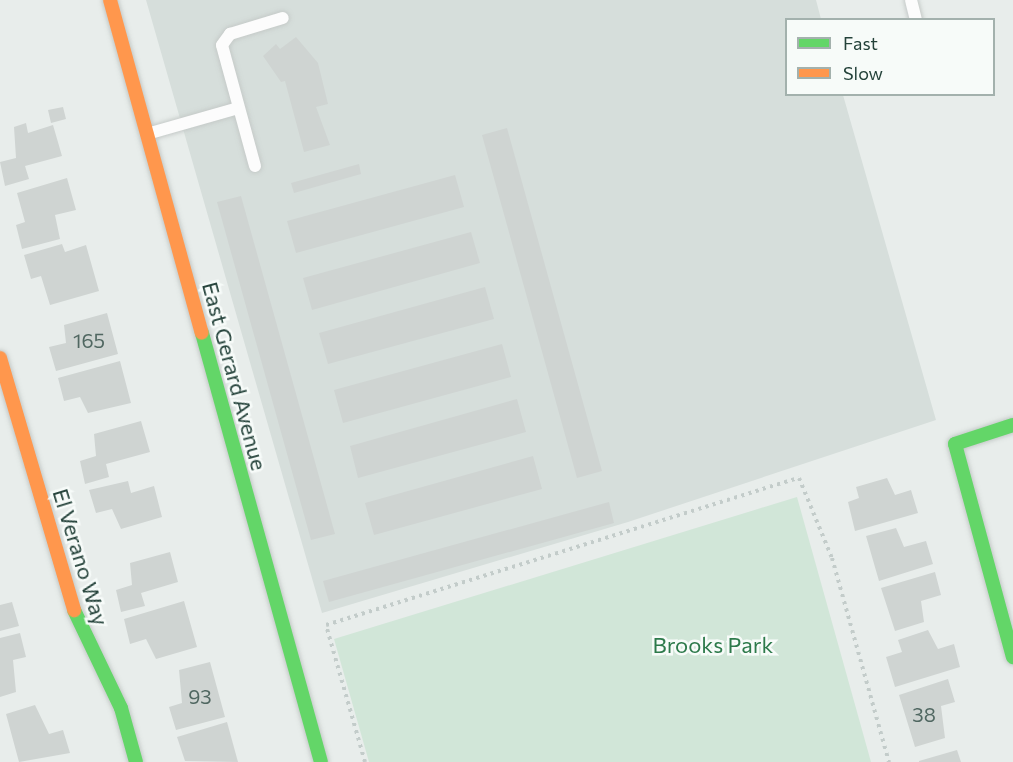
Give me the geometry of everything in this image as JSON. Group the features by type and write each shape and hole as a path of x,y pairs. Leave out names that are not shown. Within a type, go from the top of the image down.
{"street":[{"name":"East Gerard Avenue","path":"110,0 321,762"},
{"name":"El Verano Way","path":"0,358 74,610 121,708 136,762"},
{"path":"1013,425 955,444 1013,657"}],"lane":[{"path":"911,0 916,18"},
{"path":"255,166 222,45 230,34 283,18"},
{"path":"147,135 238,108"}],"path":[{"path":"365,762 326,625 799,478 832,558 889,762"}],"shaded area":[{"path":"146,0 816,0 821,18 785,18 785,96 843,96 936,420 628,522 322,613"}],"green space":[{"name":"Brooks Park","path":"797,497 871,762 369,762 334,639"}],"building":[{"path":"296,37 318,63 328,104 316,107 330,145 304,152 285,81 281,82 263,56 276,44 280,49"},
{"path":"63,107 66,119 51,123 48,110"},
{"path":"26,123 28,133 53,125 62,156 25,166 29,179 5,186 0,162 16,158 14,127"},
{"path":"507,128 602,471 577,478 482,135"},
{"path":"359,164 361,174 294,193 291,183"},
{"path":"455,175 464,207 296,253 287,221"},
{"path":"67,178 76,210 55,215 60,239 22,249 16,225 25,222 17,193"},
{"path":"241,196 335,534 311,540 217,202"},
{"path":"471,232 480,263 312,310 303,278"},
{"path":"62,244 65,252 86,245 99,291 50,305 41,276 31,279 24,255"},
{"path":"485,287 494,319 328,364 319,333"},
{"path":"107,313 118,354 56,371 49,347 66,343 64,325"},
{"path":"502,344 511,377 343,423 334,390"},
{"path":"120,361 131,403 88,413 80,397 64,401 58,378"},
{"path":"517,399 526,432 358,478 350,446"},
{"path":"141,421 150,452 106,464 109,477 85,484 80,461 96,456 94,434"},
{"path":"533,456 542,489 374,535 365,503"},
{"path":"887,478 895,495 911,490 918,513 855,531 848,502 859,498 856,487"},
{"path":"128,481 131,493 154,486 162,517 121,529 112,509 96,513 89,490"},
{"path":"609,502 614,523 329,602 323,581"},
{"path":"896,528 904,547 926,541 933,564 879,581 866,536"},
{"path":"170,552 178,582 141,593 145,606 121,612 116,590 132,585 130,563"},
{"path":"935,572 941,595 921,601 924,622 895,631 881,588"},
{"path":"184,601 197,647 156,659 146,639 130,644 124,619"},
{"path":"12,602 19,626 0,631 0,605"},
{"path":"928,630 938,649 954,644 960,667 895,687 886,657 902,652 898,640"},
{"path":"20,633 26,657 13,660 16,692 0,697 0,638"},
{"path":"210,662 225,717 176,730 169,707 182,703 179,670"},
{"path":"948,679 955,702 941,706 945,738 915,747 899,695"},
{"path":"35,705 49,734 63,730 70,753 19,762 6,714"},
{"path":"227,722 238,762 185,761 177,737"},
{"path":"957,750 961,762 919,762 919,761"}],"traffic: fast":[{"path":"202,333 321,762"},
{"path":"1013,425 955,444 1013,657"},
{"path":"74,610 121,708 136,762"}],"traffic: slow":[{"path":"110,0 202,333"},
{"path":"0,358 74,610"}]}
